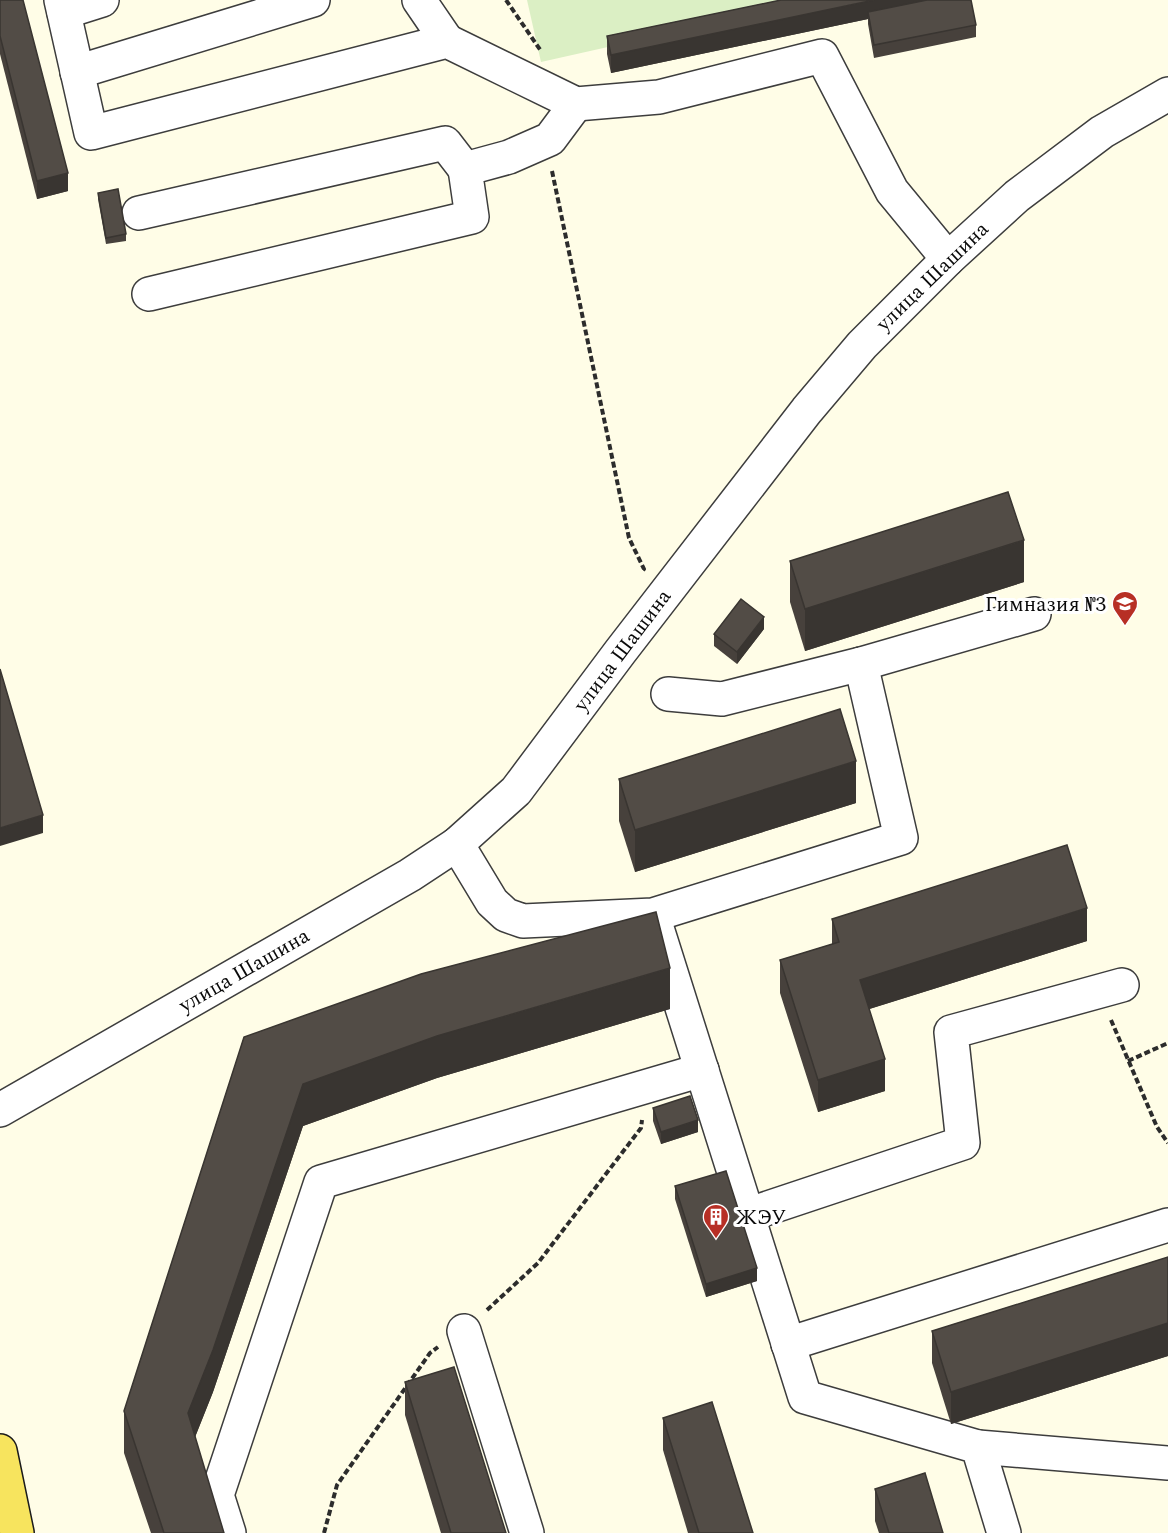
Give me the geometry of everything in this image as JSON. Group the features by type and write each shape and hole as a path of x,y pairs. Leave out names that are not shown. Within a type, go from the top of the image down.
{"main road":[{"path":"0,1451 17,1533"}],"street":[{"path":"102,0 63,6 91,133 447,41"},
{"path":"77,72 313,0"},
{"path":"419,0 447,41 576,104 659,97 822,56 892,191 948,259"},
{"name":"улица Шашина","path":"0,1110 410,875 457,844 516,791 807,410 862,345 948,259 1017,196 1092,139 1168,94"},
{"path":"465,169 509,157 550,139 576,104"},
{"path":"139,213 445,143 465,169 472,216 149,294"},
{"path":"668,694 722,699 861,664 1034,614"},
{"path":"457,844 492,902 506,915 524,921 653,915 901,838 861,664"},
{"path":"653,915 805,1397 978,1447 1168,1463"},
{"path":"747,1215 963,1143 951,1032 1110,989"},
{"path":"229,1533 217,1495 321,1182 702,1070"},
{"path":"788,1344 1168,1225"},
{"path":"464,1331 527,1533"},
{"path":"978,1447 1004,1533"}],"path":[{"path":"506,0 544,57"},
{"path":"549,161 629,538 644,569 637,579"},
{"path":"1110,989 1128,1061 1157,1127 1168,1143"},
{"path":"1128,1061 1168,1043"}],"green space":[{"path":"527,0 817,0 541,62"}],"building":[{"path":"0,0 23,0 68,173 37,181 0,36"},
{"path":"781,0 874,0 611,55 607,36"},
{"path":"927,0 971,0 976,25 874,45 868,12"},
{"path":"118,189 126,234 106,238 98,193"},
{"path":"1008,492 1024,540 805,609 790,561"},
{"path":"741,599 764,617 737,652 714,634"},
{"path":"0,669 43,815 0,828"},
{"path":"840,709 856,761 635,830 619,779"},
{"path":"1067,845 1087,908 860,980 885,1059 818,1080 780,960 839,942 832,919"},
{"path":"656,912 670,968 437,1036 303,1084 213,1350 188,1413 224,1533 164,1533 124,1411 244,1037 421,974"},
{"path":"690,1096 698,1120 661,1132 653,1108"},
{"name":"ЖЭУ","path":"726,1171 757,1268 706,1284 675,1186"},
{"path":"1168,1257 1168,1323 951,1392 932,1331"},
{"path":"454,1367 506,1533 451,1533 405,1382"},
{"path":"712,1402 753,1533 699,1533 663,1418"},
{"path":"925,1473 943,1533 889,1533 875,1489"}],"place":[{"name":"Гимназия №3","path":"1125,627"},
{"name":"ЖЭУ","path":"716,1240"}]}
